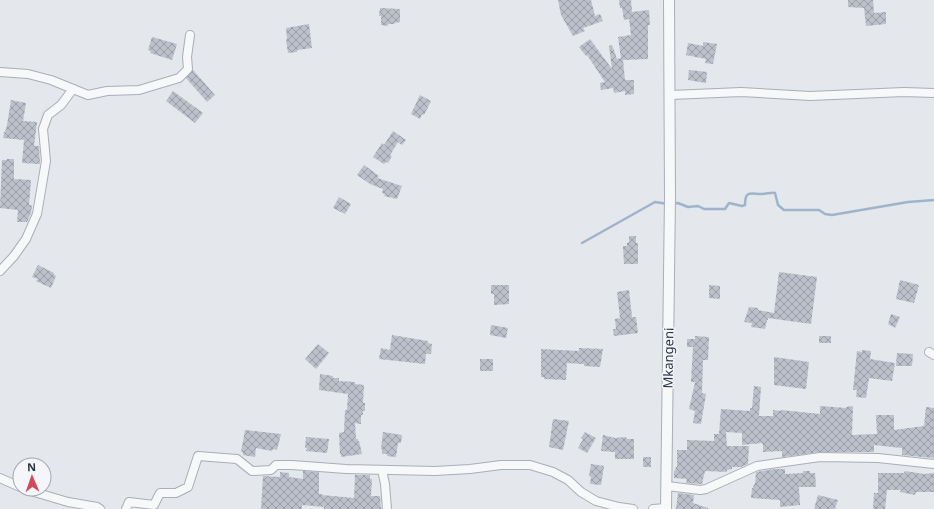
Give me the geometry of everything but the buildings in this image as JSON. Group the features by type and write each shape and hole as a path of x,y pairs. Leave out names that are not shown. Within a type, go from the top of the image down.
{"street":[{"name":"Mkangeni","path":"666,508 671,95 669,0"},
{"path":"0,72 28,74 51,80 88,95 107,91 139,90 179,78 188,69 187,56 190,35"},
{"path":"2,266 14,256 26,239 37,214 46,161 43,129 48,115 61,105 73,90"},
{"path":"671,95 741,92 810,96 904,92 934,93"},
{"path":"126,509 129,502 154,505 160,493 176,493 188,487 198,456 237,459 252,471 271,470 276,466 292,465 382,470 435,471 470,469 501,464 530,465 553,472 568,480 581,492 596,501 619,508 633,509"},
{"path":"666,486 700,490 706,489 757,466 820,458 878,458 934,464"},
{"path":"382,470 387,509"},
{"path":"0,478 12,483"},
{"path":"51,497 68,502 97,507 100,509"},
{"path":"653,509 666,508"}],"waterway":[{"path":"672,204 678,203 688,207 698,206 704,209 725,209 729,203 742,206 745,205 746,197 749,194 775,193 778,205 784,210 819,210 825,214 832,215 908,202 934,200"},
{"path":"582,243 655,202 668,204"}]}
